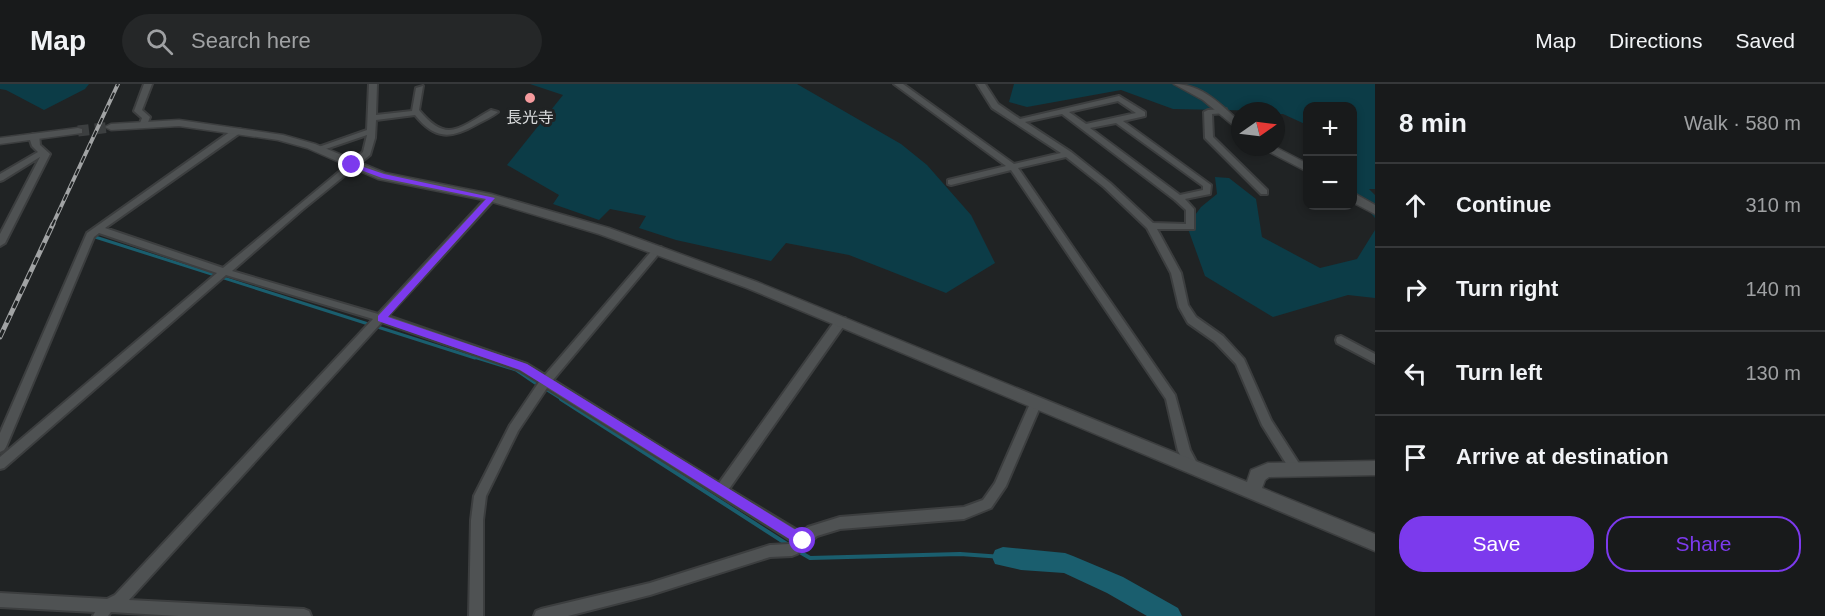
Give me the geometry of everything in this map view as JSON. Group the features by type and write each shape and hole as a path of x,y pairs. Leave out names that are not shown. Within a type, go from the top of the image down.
{"street":[{"path":"144,123 146,117 138,111 148,84"},
{"path":"0,464 299,208 367,153 371,131 373,84"},
{"path":"429,84 417,86 416,113 430,129 450,133 494,112"},
{"path":"898,84 1014,168 1171,398 1184,451 1193,467"},
{"path":"981,84 995,106 1068,154 1107,185 1151,226 1176,273 1183,305 1192,320 1219,339 1240,362 1266,422 1296,469"},
{"path":"1179,84 1207,98 1231,119"},
{"path":"1020,121 1119,98 1142,114 1084,127"},
{"path":"1063,111 1190,209 1191,226 1151,226"},
{"path":"1223,111 1208,112 1209,138 1264,192"},
{"path":"372,118 416,113"},
{"path":"1116,120 1207,184 1207,192 1178,198"},
{"path":"111,127 144,123 178,123 279,137 317,149 382,176 491,198 658,249 841,321 1375,543"},
{"path":"0,141 78,130"},
{"path":"0,447 90,235 237,131"},
{"path":"317,149 371,131"},
{"path":"0,243 46,154 36,146 34,140 36,136"},
{"path":"0,178 43,152"},
{"path":"951,182 1068,154"},
{"path":"1283,156 1303,166"},
{"path":"104,611 120,600 491,198"},
{"path":"1357,199 1375,210"},
{"path":"98,229 226,272 381,318 523,367 721,490 798,545"},
{"path":"476,616 477,520 480,496 514,428 546,381 658,249"},
{"path":"721,490 841,321"},
{"path":"1341,340 1375,359"},
{"path":"541,616 650,589 770,550 798,545 813,531 840,523 964,513 987,504 1000,486 1036,402"},
{"path":"1253,491 1257,475 1268,470 1375,468"},
{"path":"0,600 104,611 304,616"}],"shaded area":[{"path":"0,84 89,84 85,89 44,110 0,89"},
{"path":"530,84 797,84 901,144 927,165 971,215 995,263 946,293 849,255 786,243 771,261 676,240 639,228 646,216 610,209 599,220 553,204 559,195 507,165 563,95"},
{"path":"1014,84 1375,84 1375,189 1369,189 1375,195 1375,218 1357,198 1357,102 1303,102 1303,123 1285,115 1285,102 1231,102 1231,110 1173,109 1121,90 1027,107 1009,102"},
{"path":"1215,177 1229,178 1256,199 1262,237 1320,268 1357,259 1375,230 1375,298 1348,295 1273,317 1205,276 1187,226 1201,207 1217,194"}],"waterway":[{"path":"92,236 475,358"},
{"path":"474,357 516,370 535,383"},
{"path":"544,388 563,400"},
{"path":"561,399 790,546"},
{"path":"798,551 810,558 960,554 1003,557"},
{"path":"1003,557 1065,563 1115,585 1170,616"}],"tunnel":[{"path":"78,131 111,127"}],"railway":[{"path":"52,226 118,84"},
{"path":"0,337 53,224"}],"place":[{"name":"長光寺","path":"530,98"}],"route":[{"path":"352,165 382,176 491,198 381,318 523,367 803,541"}]}
